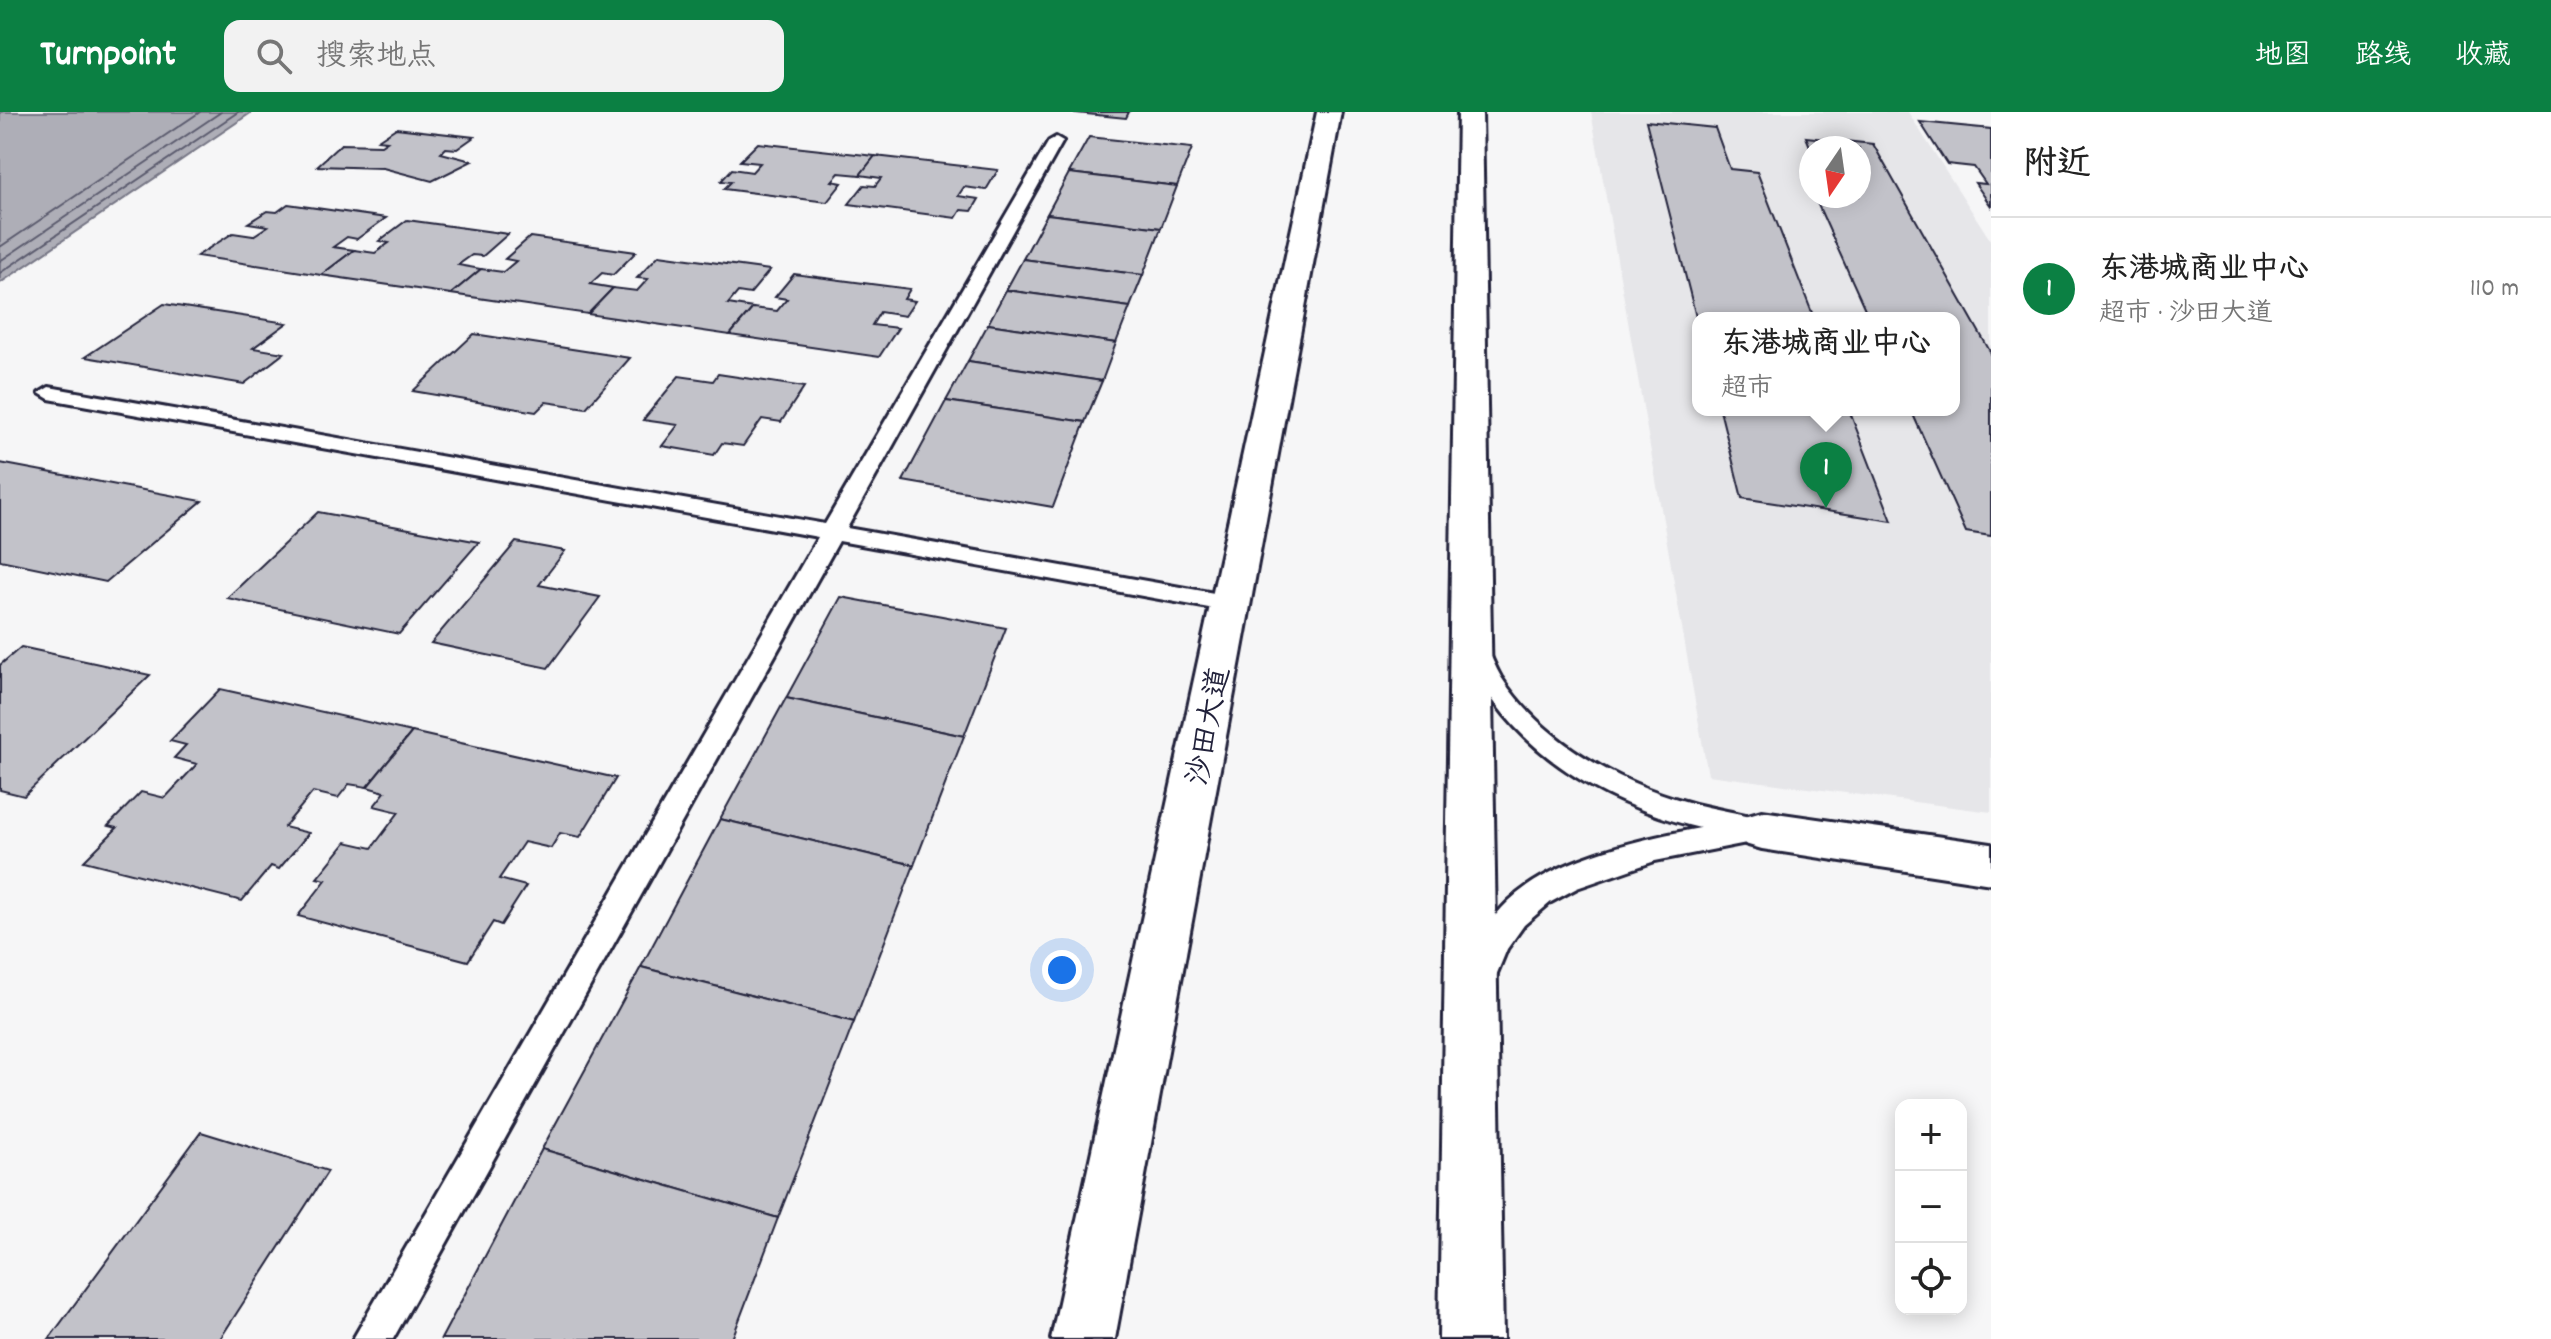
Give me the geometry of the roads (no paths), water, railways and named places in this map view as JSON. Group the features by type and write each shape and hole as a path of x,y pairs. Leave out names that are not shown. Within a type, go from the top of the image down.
{"main road":[{"name":"沙田大道","path":"1083,1339 1329,112"},
{"path":"1470,112 1471,1339"},
{"path":"1762,830 1991,864"}],"lane":[{"path":"372,1339 1056,141"},
{"path":"49,393 1231,604"},
{"path":"1469,630 1481,666 1509,708 1554,750 1627,790 1687,814 1762,830"},
{"path":"1470,1008 1486,959 1517,911 1562,882 1626,857 1677,843 1762,830"}],"water":[{"path":"0,112 252,112 0,283"}],"place":[{"name":"东港城商业中心","path":"1826,508"}]}
